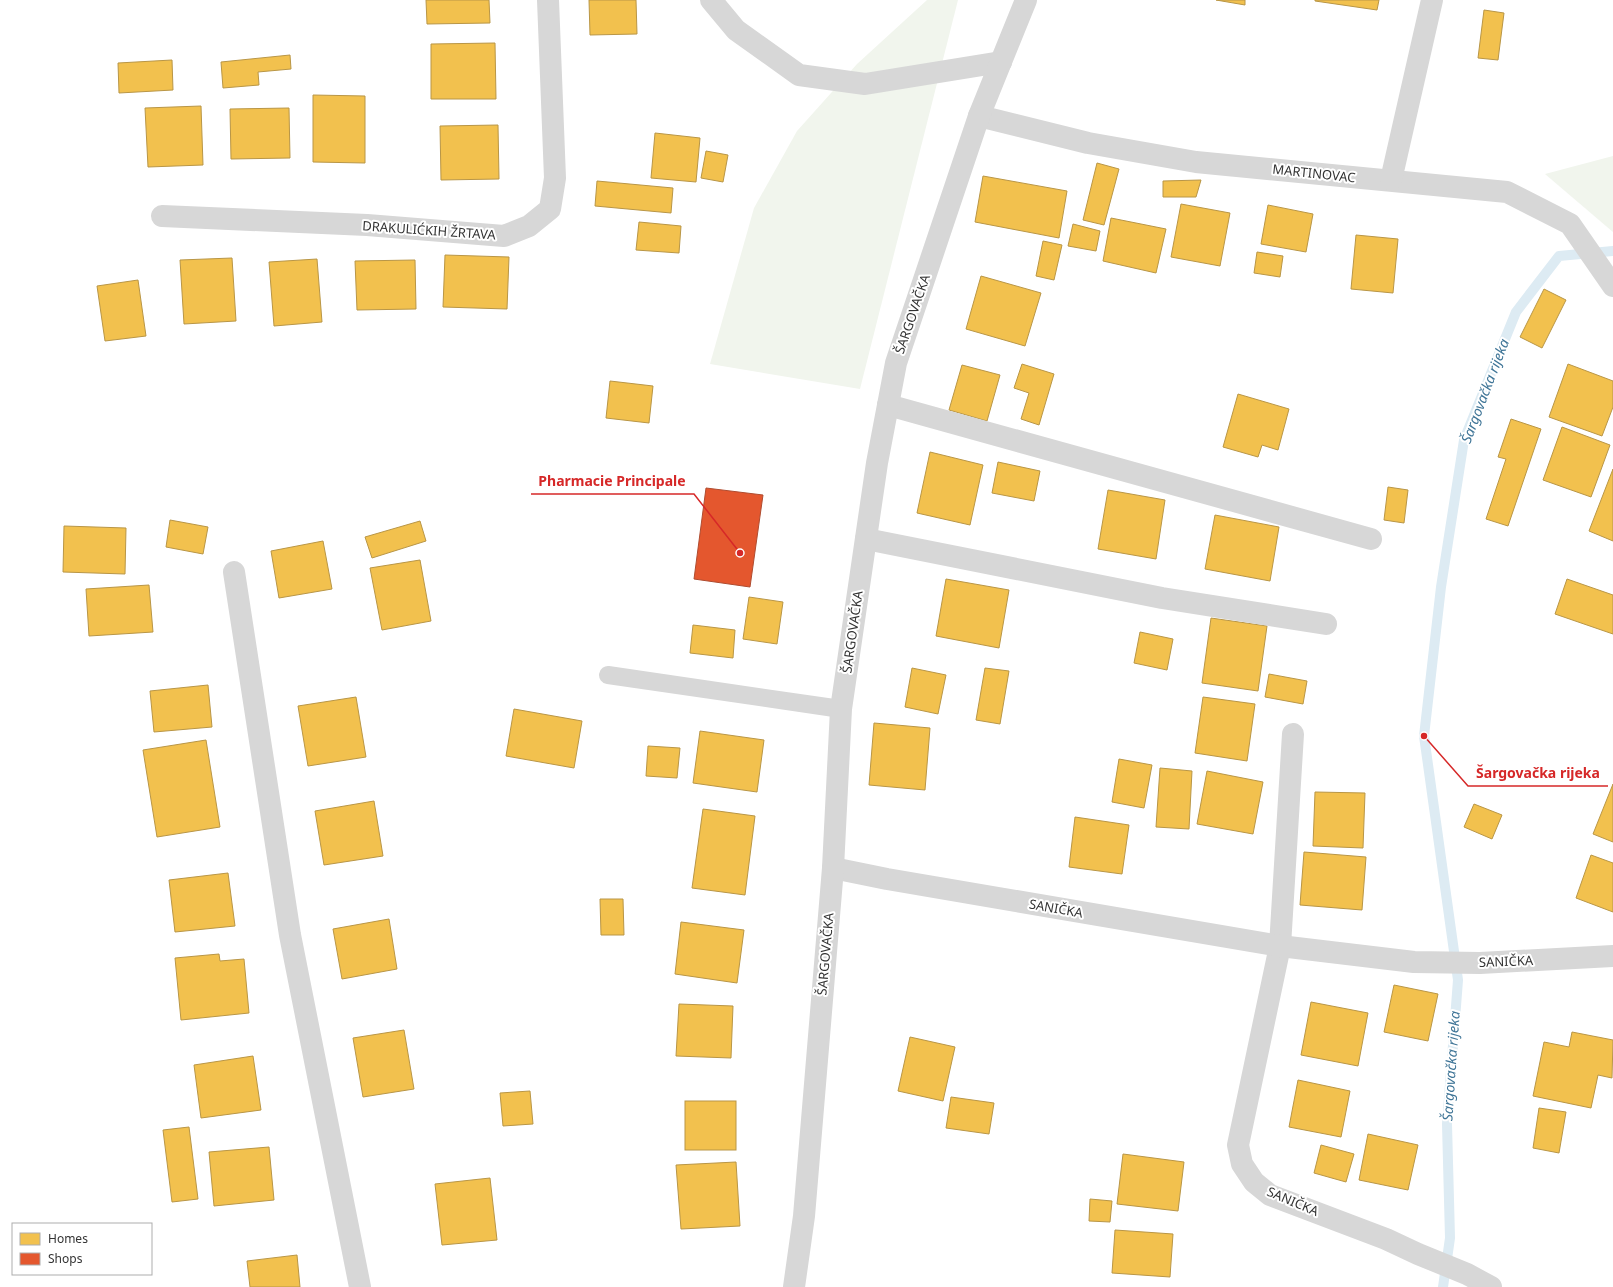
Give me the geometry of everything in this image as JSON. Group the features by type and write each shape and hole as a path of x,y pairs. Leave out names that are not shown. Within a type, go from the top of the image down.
{"street":[{"name":"DRAKULIĆKIH ŽRTAVA","path":"162,216 368,226 504,236 529,226 550,209 555,178 548,0"},
{"path":"711,0 736,30 799,75 865,84 1001,62"},
{"name":"ŠARGOVAČKA","path":"794,1287 804,1216 832,868 841,709 866,539 888,405 896,363 979,116 1026,0"},
{"path":"1391,180 1432,0"},
{"name":"MARTINOVAC","path":"979,116 1088,143 1196,162 1507,192 1570,224 1609,280"},
{"path":"888,405 1371,539"},
{"path":"866,539 1162,598 1326,624"},
{"path":"234,572 290,935 360,1287"},
{"name":"SANIČKA","path":"1293,734 1280,946 1238,1145 1242,1164 1254,1182 1270,1194 1386,1239 1467,1274 1491,1287"},
{"name":"SANIČKA","path":"832,868 887,879 1280,946 1414,962 1480,962 1613,956"}],"lane":[{"path":"608,675 841,709"}],"shaded area":[{"path":"927,0 958,0 860,389 710,364 754,208 797,131 857,64"},
{"path":"1613,156 1613,232 1545,174"}],"building: Homes":[{"path":"426,0 489,0 490,23 427,24"},
{"path":"589,0 636,0 637,34 590,35"},
{"path":"1216,0 1245,0 1245,5"},
{"path":"1315,0 1379,0 1377,10"},
{"path":"1484,10 1504,13 1498,60 1478,58"},
{"path":"495,43 496,99 431,99 431,44"},
{"path":"290,55 291,69 258,72 259,85 223,88 221,62"},
{"path":"172,60 173,90 119,93 118,63"},
{"path":"313,95 365,96 365,163 313,162"},
{"path":"201,106 203,165 148,167 145,108"},
{"path":"289,108 290,158 231,159 230,109"},
{"path":"498,125 499,179 441,180 440,126"},
{"path":"655,133 700,138 696,182 651,178"},
{"path":"706,151 728,155 723,182 701,178"},
{"path":"1097,163 1119,169 1104,225 1083,220"},
{"path":"983,176 1067,191 1059,238 975,222"},
{"path":"1201,180 1196,197 1163,197 1163,181"},
{"path":"597,181 673,188 671,213 595,206"},
{"path":"1181,204 1230,213 1220,266 1171,257"},
{"path":"1268,205 1313,214 1306,252 1261,244"},
{"path":"1111,218 1166,229 1156,273 1103,261"},
{"path":"639,222 681,226 679,253 636,250"},
{"path":"1073,224 1100,231 1096,251 1068,246"},
{"path":"1356,235 1398,239 1393,293 1351,289"},
{"path":"1043,241 1062,245 1054,280 1036,276"},
{"path":"1257,252 1283,256 1280,277 1254,273"},
{"path":"445,255 509,257 507,309 443,307"},
{"path":"232,258 236,321 184,324 180,260"},
{"path":"317,259 322,322 274,326 269,262"},
{"path":"415,260 416,309 357,310 355,261"},
{"path":"981,276 1041,293 1025,346 966,329"},
{"path":"138,280 146,336 105,341 97,286"},
{"path":"1544,289 1566,300 1542,348 1520,337"},
{"path":"1022,364 1054,374 1039,425 1021,419 1029,393 1014,388"},
{"path":"1568,364 1613,381 1613,407 1602,436 1549,417"},
{"path":"962,365 1000,375 987,421 949,410"},
{"path":"610,381 653,386 649,423 606,418"},
{"path":"1238,394 1289,409 1278,450 1262,445 1258,457 1223,447"},
{"path":"1511,419 1541,429 1508,526 1486,519 1506,459 1498,457"},
{"path":"1562,427 1610,445 1591,497 1543,480"},
{"path":"930,452 983,465 970,525 917,513"},
{"path":"998,462 1040,471 1034,501 992,493"},
{"path":"1613,469 1613,541 1589,531"},
{"path":"1388,487 1408,490 1404,523 1384,520"},
{"path":"1108,490 1165,500 1156,559 1098,549"},
{"path":"1215,515 1279,527 1270,581 1205,569"},
{"path":"170,520 208,527 203,554 166,547"},
{"path":"420,521 426,541 372,558 365,537"},
{"path":"64,526 126,528 125,574 63,572"},
{"path":"323,541 332,589 279,598 271,551"},
{"path":"420,560 431,621 382,630 370,568"},
{"path":"946,579 1009,590 999,648 936,636"},
{"path":"1567,579 1613,595 1613,634 1555,614"},
{"path":"149,585 153,632 89,636 86,589"},
{"path":"749,597 783,602 777,644 743,639"},
{"path":"1211,618 1267,626 1258,691 1202,683"},
{"path":"693,625 735,630 733,658 690,653"},
{"path":"1140,632 1173,639 1167,670 1134,663"},
{"path":"912,668 946,675 938,714 905,707"},
{"path":"985,668 1009,671 1000,724 976,720"},
{"path":"1269,674 1307,681 1303,704 1265,697"},
{"path":"208,685 212,727 154,732 150,691"},
{"path":"356,697 366,757 308,766 298,706"},
{"path":"1203,697 1255,704 1247,761 1195,753"},
{"path":"514,709 582,721 574,768 506,756"},
{"path":"874,723 930,728 925,790 869,785"},
{"path":"700,731 764,740 757,792 693,783"},
{"path":"206,740 220,827 157,837 143,750"},
{"path":"648,746 680,748 677,778 646,776"},
{"path":"1119,759 1152,765 1144,808 1112,802"},
{"path":"1160,768 1192,771 1189,829 1156,827"},
{"path":"1207,771 1263,782 1253,834 1197,824"},
{"path":"1613,784 1613,842 1593,834"},
{"path":"1315,792 1365,793 1363,848 1313,846"},
{"path":"374,801 383,856 324,865 315,811"},
{"path":"1474,804 1502,815 1492,839 1464,827"},
{"path":"703,809 755,816 745,895 692,888"},
{"path":"1075,817 1129,825 1122,874 1069,867"},
{"path":"1304,852 1366,857 1362,910 1300,905"},
{"path":"1591,855 1613,863 1613,912 1576,898"},
{"path":"228,873 235,926 175,932 169,880"},
{"path":"600,899 623,899 624,935 601,935"},
{"path":"389,919 397,969 342,979 333,929"},
{"path":"681,922 744,930 737,983 675,974"},
{"path":"219,954 220,961 244,959 249,1013 181,1020 175,958"},
{"path":"1394,985 1438,994 1428,1041 1384,1032"},
{"path":"1311,1002 1368,1013 1358,1066 1301,1055"},
{"path":"679,1004 733,1006 731,1058 676,1056"},
{"path":"404,1030 414,1089 363,1097 353,1038"},
{"path":"1572,1032 1613,1040 1612,1078 1598,1075 1591,1108 1533,1096 1544,1042 1569,1047"},
{"path":"910,1037 955,1047 943,1101 898,1091"},
{"path":"253,1056 261,1110 201,1118 194,1065"},
{"path":"1298,1080 1350,1091 1341,1137 1289,1127"},
{"path":"530,1091 533,1124 503,1126 500,1093"},
{"path":"951,1097 994,1103 989,1134 946,1128"},
{"path":"685,1101 736,1101 736,1150 685,1150"},
{"path":"1539,1108 1566,1112 1559,1153 1533,1148"},
{"path":"189,1127 198,1199 172,1202 163,1130"},
{"path":"1368,1134 1418,1145 1408,1190 1359,1180"},
{"path":"1321,1145 1354,1154 1346,1182 1314,1173"},
{"path":"269,1147 274,1200 214,1206 209,1152"},
{"path":"1123,1154 1184,1162 1178,1211 1117,1204"},
{"path":"736,1162 740,1226 681,1229 676,1165"},
{"path":"490,1178 497,1240 442,1245 435,1184"},
{"path":"1090,1199 1112,1201 1110,1222 1089,1221"},
{"path":"1115,1230 1173,1234 1170,1277 1112,1273"},
{"path":"297,1255 300,1287 250,1287 247,1261"}],"building: Shops":[{"path":"706,488 763,495 750,587 694,579"}],"waterway":[{"name":"Šargovačka rijeka","path":"1443,1287 1450,1238 1447,1124 1458,980 1424,736 1441,587 1464,440 1516,312 1559,256 1613,251"}],"place":[{"name":"Pharmacie Principale","path":"740,553"},
{"name":"Šargovačka rijeka","path":"1424,736"}]}
